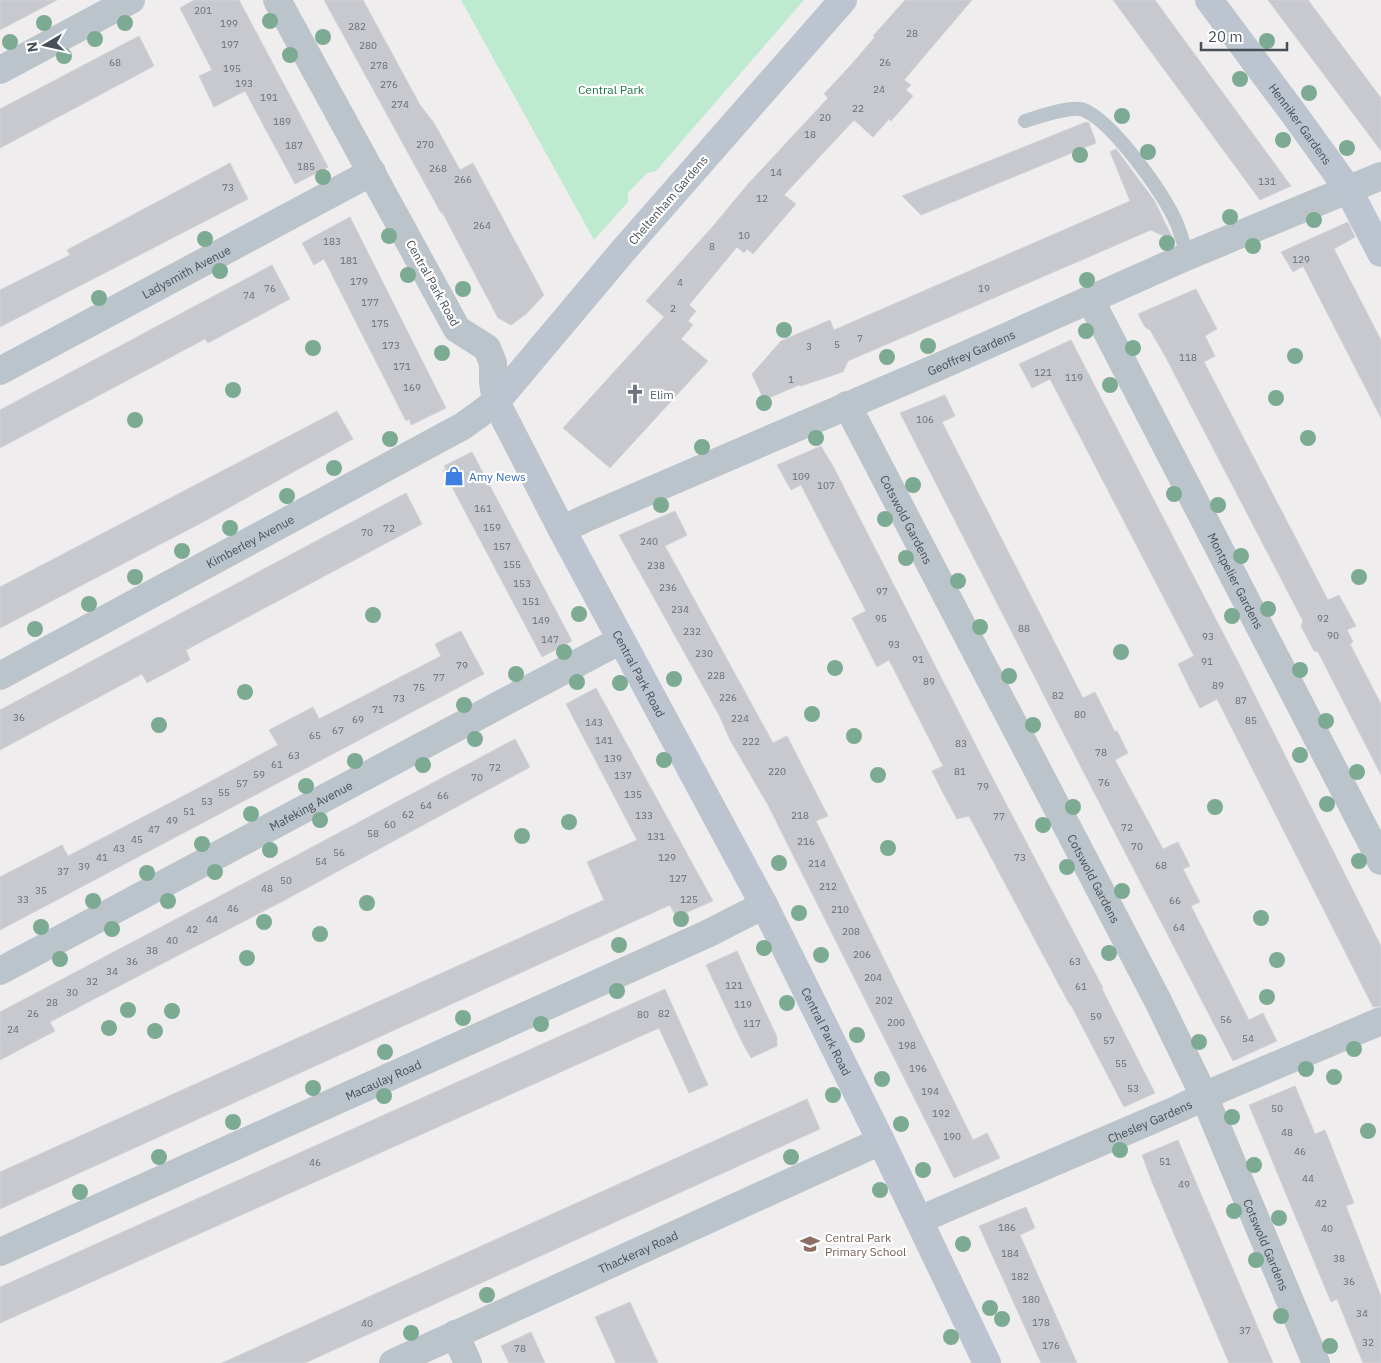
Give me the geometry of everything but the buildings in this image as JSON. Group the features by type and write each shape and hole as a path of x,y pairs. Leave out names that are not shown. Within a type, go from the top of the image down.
{"main road":[{"name":"Cheltenham Gardens","path":"496,402 622,252 843,0"},
{"name":"Henniker Gardens","path":"1208,0 1348,189 1381,254"},
{"name":"Central Park Road","path":"496,402 562,530 764,905 881,1141 987,1363"}],"street":[{"path":"0,70 131,0"},
{"name":"Central Park Road","path":"277,0 457,329 487,348 493,363 492,382 496,402"},
{"name":"Ladysmith Avenue","path":"0,371 372,172"},
{"name":"Geoffrey Gardens","path":"562,530 846,405 1091,301 1188,256 1381,176"},
{"name":"Montpelier Gardens","path":"1091,301 1381,861"},
{"name":"Kimberley Avenue","path":"0,676 463,426 496,402"},
{"name":"Cotswold Gardens","path":"846,405 1154,992 1204,1096 1316,1363"},
{"name":"Mafeking Avenue","path":"0,971 621,640"},
{"name":"Macaulay Road","path":"0,1252 708,934 764,905"},
{"name":"Chesley Gardens","path":"919,1220 1381,1021"},
{"name":"Thackeray Road","path":"393,1363 881,1141"},
{"path":"455,1334 468,1363"}],"lane":[{"path":"1025,121 1058,111 1082,109 1099,120 1118,138 1157,189 1176,223 1188,256"}],"green space":[{"name":"Central Park","path":"461,0 804,0 656,171 647,173 628,193 628,202 594,240"}],"place":[{"name":"Elim","path":"635,394"},
{"name":"Amy News","path":"454,476"},
{"name":"Central Park Primary School","path":"810,1244"}]}
